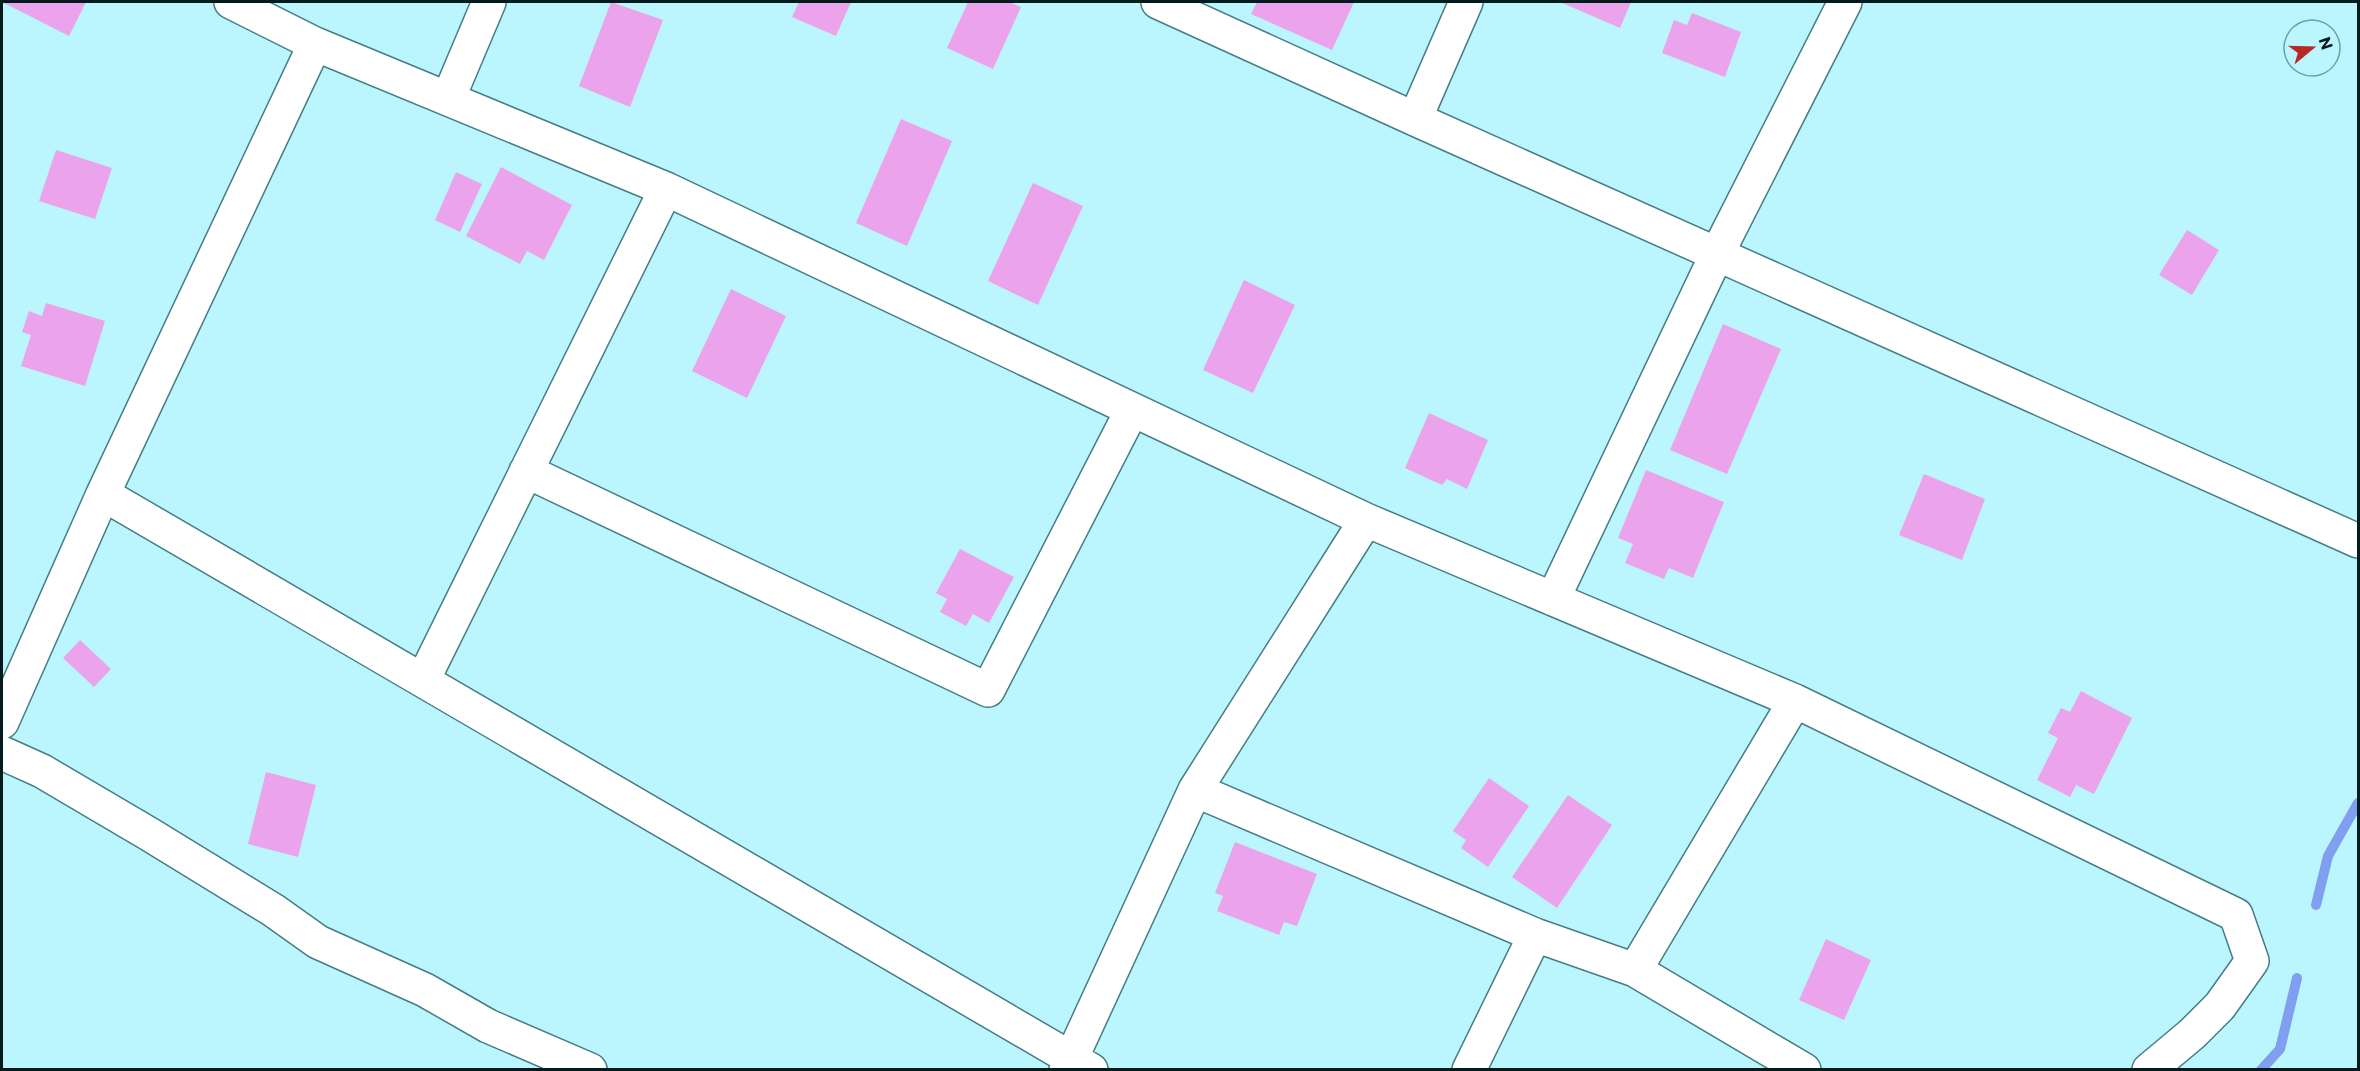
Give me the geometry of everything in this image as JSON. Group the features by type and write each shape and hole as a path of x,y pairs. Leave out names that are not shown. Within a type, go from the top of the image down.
{"street":[{"path":"231,2 315,45 666,189 1366,520 1795,701 2236,915 2252,961 2220,1006 2192,1034 2149,1070"},
{"path":"448,99 489,2"},
{"path":"1158,2 2358,541"},
{"path":"1415,119 1466,2"},
{"path":"1553,599 1717,254 1845,2"},
{"path":"2,722 104,494 315,45"},
{"path":"423,680 666,189"},
{"path":"526,471 988,690 1132,410"},
{"path":"104,494 1076,1065 1195,790 1366,520"},
{"path":"1635,970 1795,701"},
{"path":"2,753 42,771 149,834 273,910 318,942 425,990 488,1026 590,1070"},
{"path":"1195,790 1534,934 1635,970 1804,1070"},
{"path":"1469,1070 1534,934"}],"building":[{"path":"2,2 86,2 69,36"},
{"path":"611,2 663,20 630,107 579,86"},
{"path":"799,2 851,2 836,36 792,17"},
{"path":"968,2 1009,2 1021,7 993,69 947,48"},
{"path":"1257,2 1354,2 1332,50 1251,14"},
{"path":"1560,2 1631,2 1620,28"},
{"path":"1692,13 1741,32 1725,77 1662,53 1674,20 1687,25"},
{"path":"901,119 952,141 907,246 856,223"},
{"path":"56,150 112,168 95,219 39,201"},
{"path":"501,167 572,205 544,260 527,251 520,264 466,236"},
{"path":"456,172 482,184 460,232 435,220"},
{"path":"1033,183 1083,206 1038,305 988,281"},
{"path":"2187,230 2219,250 2192,295 2159,275"},
{"path":"1244,280 1295,305 1253,393 1203,370"},
{"path":"731,289 786,316 747,398 692,371"},
{"path":"46,303 105,321 85,386 21,366 31,335 22,332 29,311 42,316"},
{"path":"1723,324 1781,349 1727,474 1670,450"},
{"path":"1429,413 1488,440 1467,489 1447,479 1442,485 1405,468"},
{"path":"1646,470 1724,502 1693,578 1669,568 1664,579 1625,563 1633,544 1618,538"},
{"path":"1924,474 1985,499 1962,560 1899,535"},
{"path":"960,549 1014,577 989,623 973,614 966,626 940,612 947,599 936,593"},
{"path":"80,640 111,669 94,687 63,658"},
{"path":"2081,691 2132,718 2094,794 2076,785 2070,797 2037,780 2058,738 2048,733 2061,708 2070,712"},
{"path":"266,772 316,785 298,857 248,844"},
{"path":"1489,778 1529,806 1488,867 1461,848 1466,840 1453,831"},
{"path":"1568,795 1612,825 1557,908 1512,877"},
{"path":"1235,842 1317,874 1297,926 1284,922 1279,935 1217,911 1223,896 1215,893"},
{"path":"1826,939 1871,960 1844,1020 1799,1000"}],"waterway":[{"path":"2316,905 2328,856 2358,803"},
{"path":"2261,1070 2280,1049 2297,978"}]}
